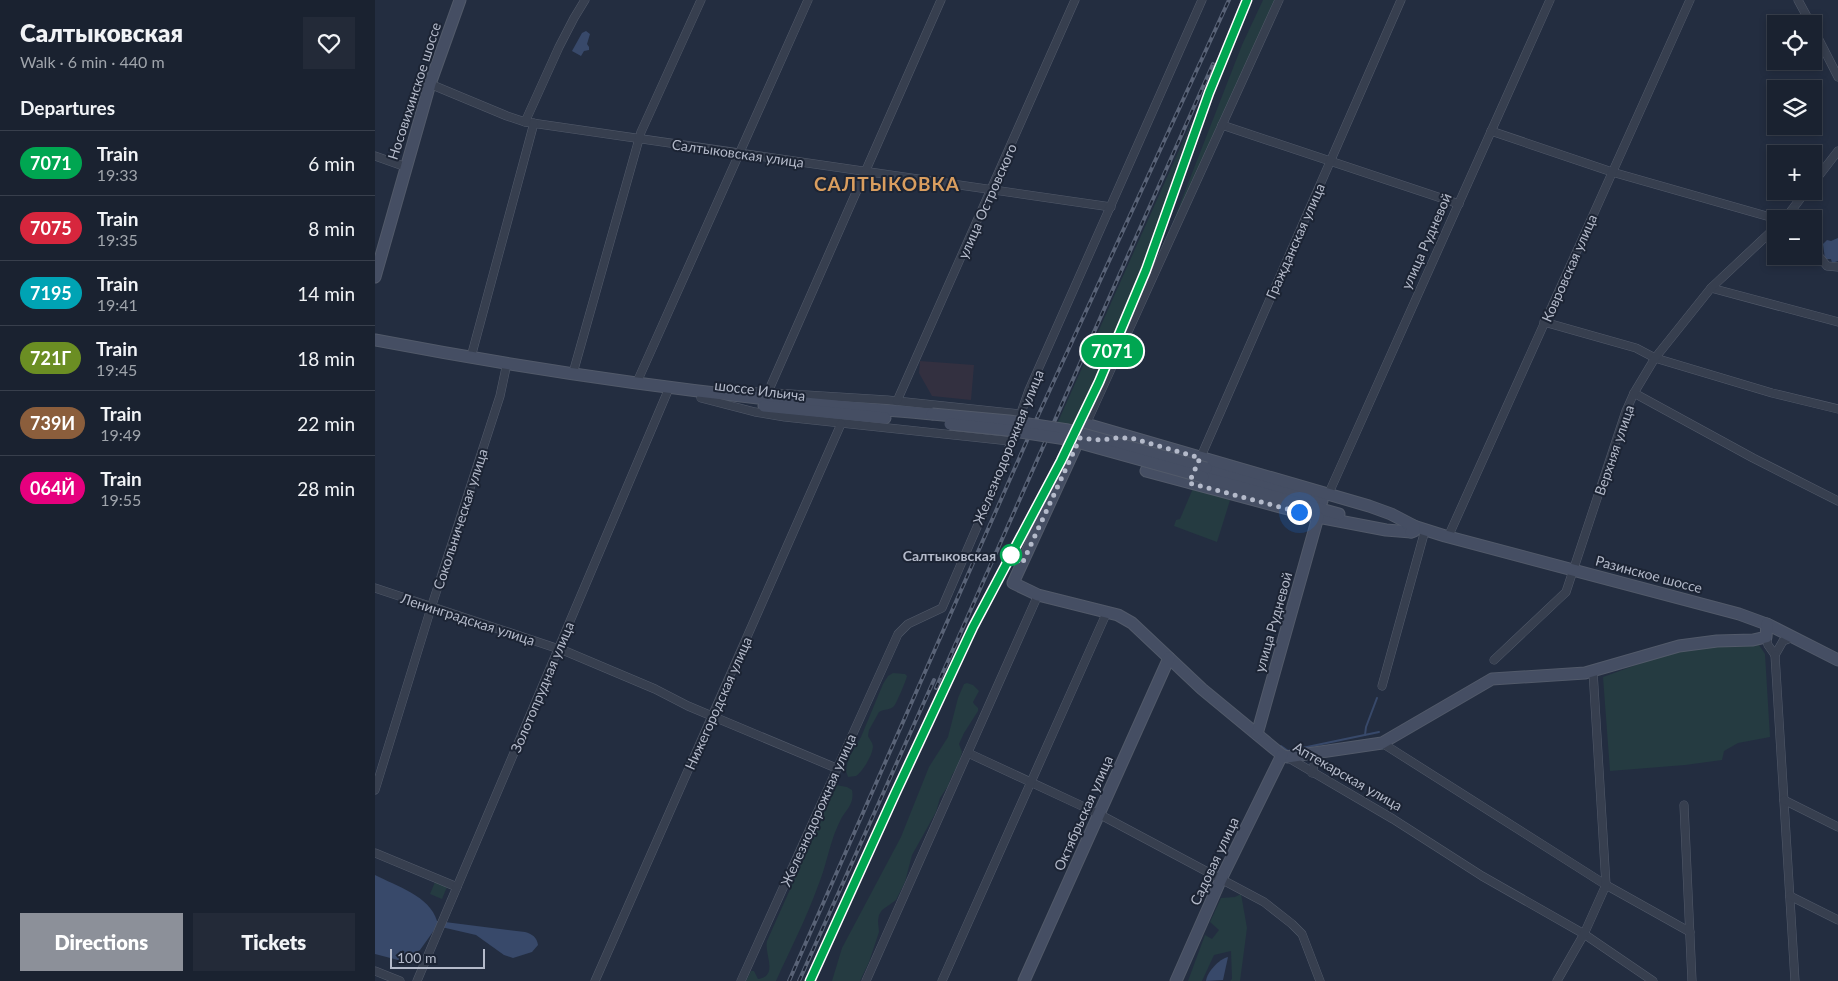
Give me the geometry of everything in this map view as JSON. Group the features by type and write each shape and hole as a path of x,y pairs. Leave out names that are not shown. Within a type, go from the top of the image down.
{"street":[{"name":"Носовихинское шоссе","path":"376,271 430,84 460,0"},
{"path":"525,122 573,18 585,0"},
{"path":"573,373 639,138 701,0"},
{"path":"637,382 808,0"},
{"path":"768,392 941,0"},
{"name":"улица Островского","path":"897,401 1075,0"},
{"name":"Железнодорожная улица","path":"741,981 836,768 899,634 908,624 942,608 999,476 1020,414 1202,0"},
{"path":"1131,438 1100,440 1080,438 1279,0"},
{"name":"Гражданская улица","path":"1189,483 1203,467 1269,300 1401,0"},
{"name":"улица Рудневой","path":"1329,495 1550,0"},
{"name":"Ковровская улица","path":"1446,536 1690,0"},
{"path":"1798,0 1806,15"},
{"path":"1822,46 1838,78"},
{"name":"Салтыковская улица","path":"430,84 525,122 1111,207"},
{"path":"471,357 534,123"},
{"path":"1222,125 1459,204"},
{"path":"1491,131 1612,172 1767,216"},
{"path":"1822,172 1838,151"},
{"path":"375,156 406,167"},
{"path":"1792,210 1800,200"},
{"name":"Верхняя улица","path":"1495,660 1566,592 1575,570 1626,411 1634,393 1655,358 1711,288 1767,235"},
{"path":"1822,260 1827,266 1838,267"},
{"path":"1711,288 1838,322"},
{"path":"1544,322 1637,348 1655,358 1772,393 1838,409"},
{"path":"375,330 379,336 389,342"},
{"name":"шоссе Ильича","path":"375,340 684,391 931,418"},
{"name":"Сокольническая улица","path":"375,790 431,608 500,396 507,363"},
{"name":"шоссе Ильича","path":"588,375 623,385 667,394 684,391 701,398 795,410 931,418"},
{"path":"684,391 768,392 897,401 1020,414"},
{"path":"1634,393 1753,458 1838,501"},
{"name":"Золотопрудная улица","path":"417,981 667,394"},
{"path":"701,398 755,412 841,424 1010,441"},
{"path":"982,438 991,434 996,424 994,416 985,410"},
{"path":"931,418 1066,439 1329,495 1391,514 1411,528"},
{"name":"Нижегородская улица","path":"595,981 841,424"},
{"path":"1086,424 1157,445 1203,467"},
{"name":"Аптекарская улица","path":"1080,438 1013,584 1038,595 1118,615 1132,623 1202,688 1284,756 1393,819 1483,876 1584,934 1653,981"},
{"path":"1157,445 1146,471 1318,517 1386,530 1411,528"},
{"name":"Разинское шоссе","path":"1203,467 1287,500 1446,536 1739,614 1767,624 1838,660"},
{"name":"улица Рудневой","path":"1257,734 1318,517"},
{"name":"Разинское шоссе","path":"1411,528 1425,534 1446,536"},
{"path":"1382,686 1425,534"},
{"name":"Ленинградская улица","path":"375,588 558,649 655,689 712,717 836,768"},
{"path":"866,981 1038,595"},
{"path":"942,981 1107,612"},
{"path":"1767,624 1766,637 1768,645 1775,654 1795,981"},
{"path":"1284,756 1382,743 1493,679 1585,673 1679,646 1717,641 1753,640 1766,637"},
{"path":"1775,654 1783,641 1793,637"},
{"name":"Октябрьская улица","path":"1025,981 1169,658"},
{"path":"1557,981 1584,934 1606,884 1593,671"},
{"path":"1382,743 1606,884 1690,932"},
{"path":"968,753 1099,814 1263,902 1302,934 1309,948 1320,981"},
{"path":"1313,773 1317,753"},
{"name":"Садовая улица","path":"1176,981 1221,878 1284,756"},
{"path":"1784,800 1838,827"},
{"path":"1684,804 1693,981"},
{"path":"375,853 457,887"},
{"path":"1790,896 1838,920"},
{"path":"375,971 400,981"}],"shaded area":[{"path":"920,361 974,365 971,400 932,396 919,373"}],"green space":[{"path":"1263,0 1275,0 1175,224 1173,222 1242,45"},
{"path":"1193,119 1175,175 1126,310 1075,426 1057,424"},
{"path":"1194,486 1231,497 1217,542 1174,526 1176,520 1180,519"},
{"path":"1759,645 1765,654 1770,737 1738,743 1724,751 1722,760 1610,771 1603,677 1680,649"},
{"path":"893,673 905,674 907,676 899,697 893,707 879,712 869,730 868,736 873,747 869,759 859,774 848,777 846,771 848,759 861,737 883,684 888,676"},
{"path":"964,684 973,685 979,691 973,702 978,711 959,744 962,752 958,766 940,798 936,812 912,855 905,882 896,900 882,910 879,915 879,932 869,962 860,981 832,981 842,948 901,837 929,767 948,737 958,698"},
{"path":"836,785 852,790 852,800 835,831 820,880 798,934 776,981 746,981 751,971 754,971 758,979 768,974 767,941 802,858"},
{"path":"435,882 447,887 442,899 430,894"},
{"path":"1241,894 1247,928 1240,981 1230,981 1232,979 1231,951 1214,955 1202,981 1188,981 1205,935 1212,939 1219,930 1210,922 1221,898 1235,897"}],"water":[{"path":"586,31 590,34 587,44 589,50 584,51 581,56 572,51 582,33"},
{"path":"1838,238 1838,261 1832,263 1831,259 1825,259 1823,244 1827,240 1831,241"},
{"path":"375,875 420,898 433,912 437,921 525,932 534,936 538,945 532,952 513,958 504,955 476,935 437,926 420,950 414,953 398,960 375,954"},
{"path":"1228,957 1223,980 1206,981 1214,966"}],"waterway":[{"path":"1365,735 1366,727 1377,698"},
{"path":"1281,746 1288,751 1379,732"}],"railway":[{"path":"789,981 1036,420 1229,0"},
{"path":"810,981 973,627 1061,461 1099,382 1146,270 1209,93 1247,0"},
{"path":"936,688 1213,64"},
{"path":"799,981 934,680"}],"train":[{"name":"7071","path":"810,981 973,627 1061,461 1099,382 1135,299 1209,93 1247,0"}],"place":[{"name":"Салтыковская","path":"1011,555"}],"district":[{"name":"САЛТЫКОВКА","path":"887,183"}],"route":[{"path":"1011,555 1022,564 1080,438 1100,440 1131,438 1200,458 1189,483 1299,512"}]}
